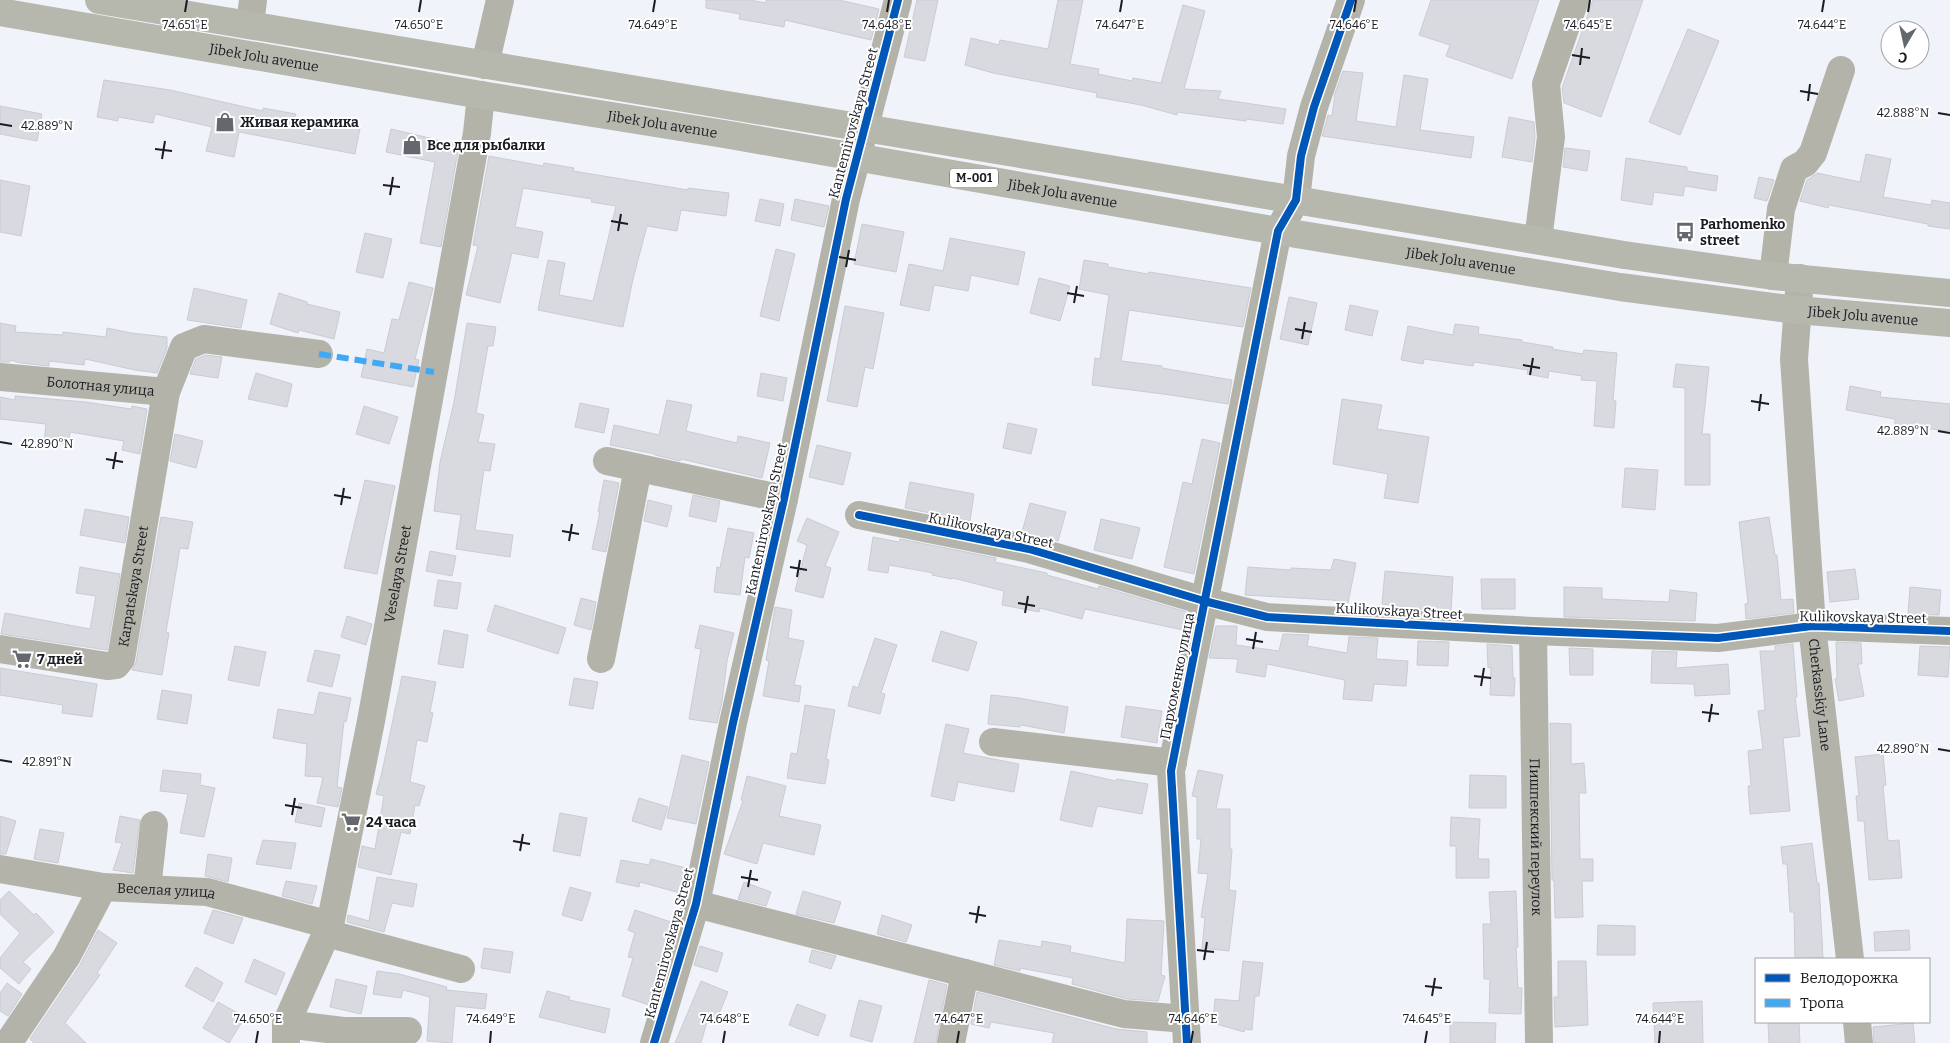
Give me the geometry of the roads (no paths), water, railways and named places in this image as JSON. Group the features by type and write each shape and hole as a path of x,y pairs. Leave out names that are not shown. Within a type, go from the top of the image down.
{"main road":[{"name":"М-001","path":"99,0 251,13 485,66 1682,264 1773,276 1950,292"},
{"name":"Jibek Jolu avenue","path":"0,12 481,95 724,134 1278,231 1620,287 1797,310 1950,324"}],"street":[{"path":"485,66 500,0"},
{"name":"Kantemirovskaya Street","path":"654,1043 696,904 733,723 784,499 856,158 898,0"},
{"path":"1278,231 1296,200 1301,156 1314,107 1351,0"},
{"path":"1538,240 1551,137 1546,84 1575,0"},
{"path":"123,34 128,2"},
{"path":"1773,276 1781,209 1794,169 1805,163 1813,153 1841,70"},
{"name":"Veselaya Street","path":"286,1033 328,929 371,721 477,133 481,95"},
{"name":"Пархоменко улица","path":"1187,1031 1171,771 1278,231"},
{"name":"Cherkasskiy Lane","path":"1800,278 1794,359 1812,626 1850,958"},
{"name":"Болотная улица","path":"0,377 166,392 184,347 204,340 319,354"},
{"name":"Karpatskaya Street","path":"0,649 107,666 116,665 121,659 166,392"},
{"path":"607,461 784,499"},
{"path":"601,659 638,468"},
{"name":"Kulikovskaya Street","path":"859,515 1029,549 1204,601 1267,617 1533,631 1718,638 1812,626 1950,630"},
{"name":"Пишпекский переулок","path":"1533,631 1539,1043"},
{"path":"993,742 1173,763"},
{"path":"147,889 154,825"},
{"name":"Веселая улица","path":"0,868 103,887 207,892 461,969"},
{"path":"9,1042 67,956 103,887"},
{"path":"696,904 1187,1031"},
{"path":"951,1043 965,973"},
{"path":"1857,1023 1859,1043"},
{"path":"286,1033 408,1031"}],"place":[{"name":"Живая керамика","path":"225,122"},
{"name":"Все для рыбалки","path":"412,145"},
{"name":"Parhomenko street","path":"1685,232"},
{"name":"7 дней","path":"22,659"},
{"name":"24 часа","path":"351,822"}]}
